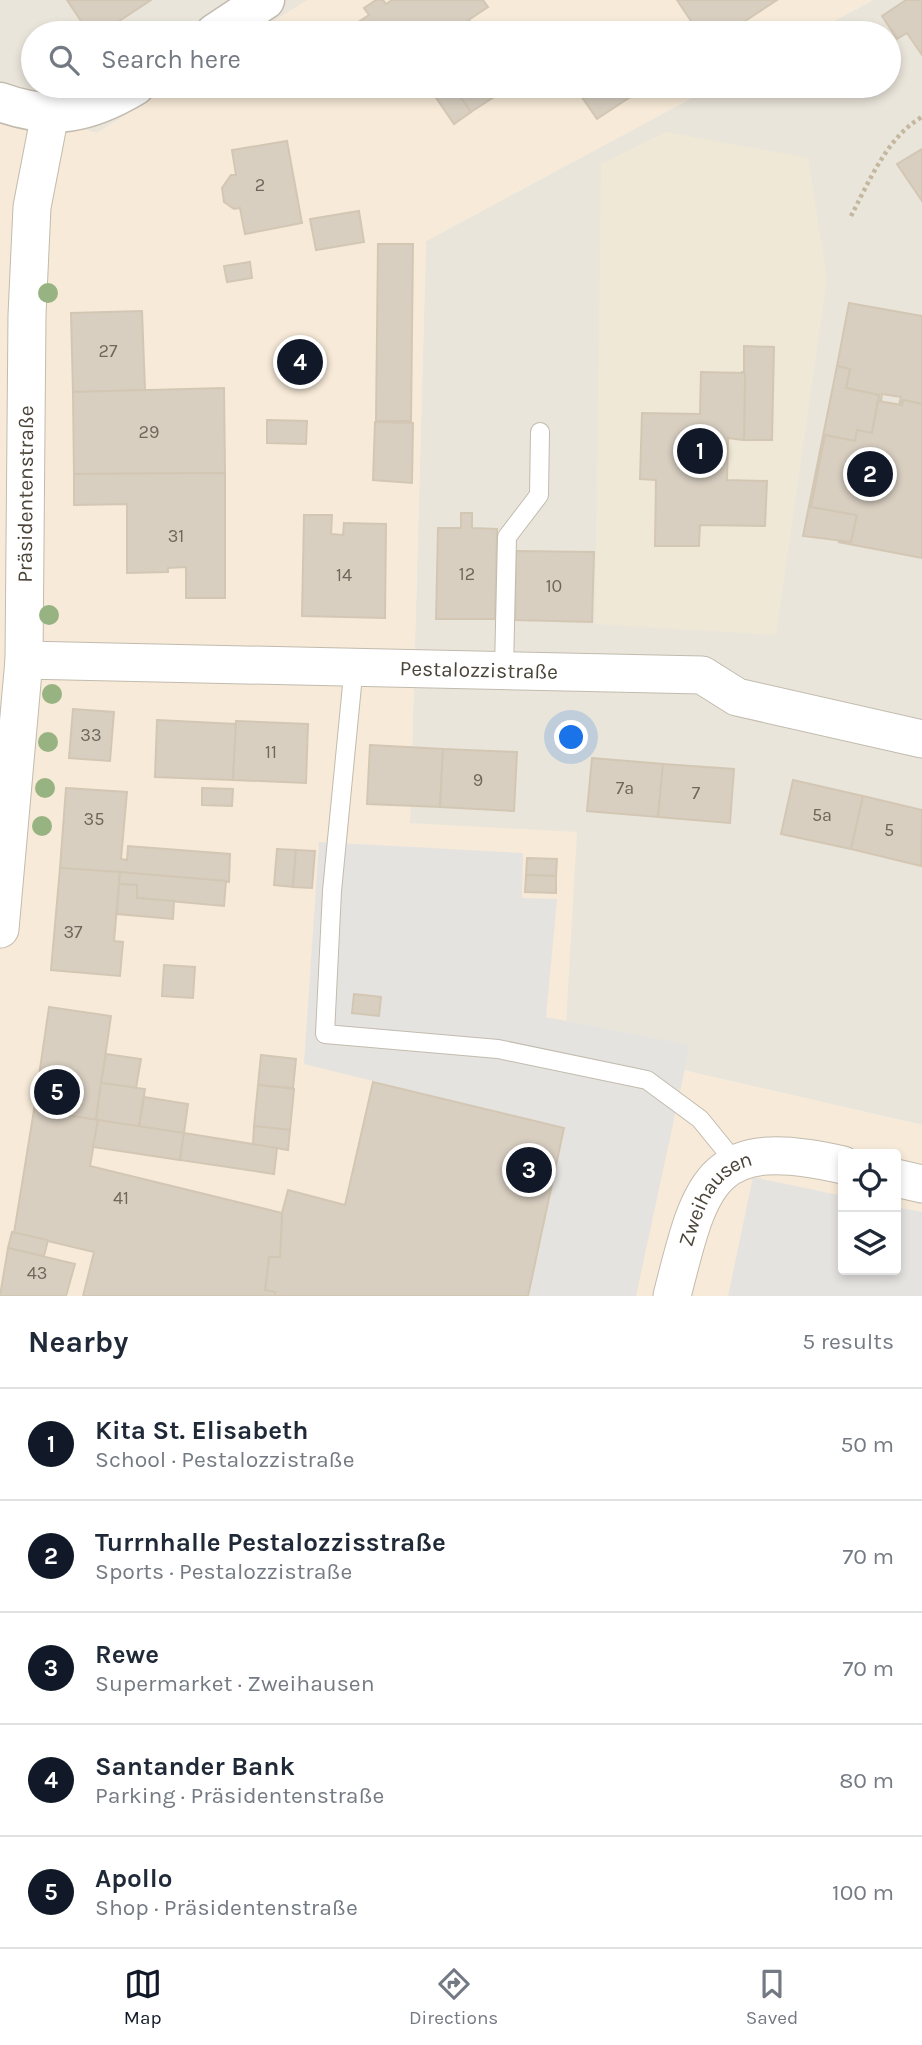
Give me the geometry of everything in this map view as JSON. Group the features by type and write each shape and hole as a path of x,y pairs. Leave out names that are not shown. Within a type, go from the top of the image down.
{"street":[{"path":"233,21 265,0"},
{"path":"0,102 50,114 77,113 114,98"},
{"name":"Präsidentenstraße","path":"0,929 24,660 27,316 32,220 50,114"},
{"name":"Pestalozzistraße","path":"24,660 702,674 737,697 922,739"},
{"name":"Zweihausen","path":"672,1296 687,1233 699,1204 715,1178 735,1162 785,1154 838,1164"},
{"path":"901,1179 922,1184"}],"lane":[{"path":"504,669 507,537 539,495 540,432"},
{"path":"354,665 332,891 325,1034 498,1049 647,1080 700,1119 735,1162"}],"path":[{"path":"851,216 879,164 909,125 922,117"}],"shaded area":[{"path":"0,0 308,0 276,21 21,21 21,98 154,98 97,133 0,107"},
{"path":"307,0 873,0 834,21 274,21"},
{"path":"873,0 922,0 922,1125 565,1043 410,823 426,241 692,98 901,98 901,21 834,21"},
{"path":"153,98 692,98 426,241 410,823 577,832 565,1043 922,1125 922,1296 0,1296 0,107 97,133"},
{"path":"666,132 808,158 827,278 776,635 595,624 601,164"},
{"path":"319,842 523,853 522,898 557,899 546,1017 690,1045 636,1296 528,1296 564,1128 304,1064"},
{"path":"753,1177 838,1195 838,1275 901,1275 901,1208 922,1212 922,1296 728,1296"}],"building":[{"path":"67,0 151,0 119,21 81,21"},
{"path":"376,0 383,0 386,4 392,0 483,0 488,7 467,21 360,21 369,15 364,8"},
{"path":"677,0 777,0 745,21 691,21"},
{"path":"906,0 922,0 922,55 907,33 901,37 901,21 885,21 882,16"},
{"path":"436,98 461,98 471,112 454,124"},
{"path":"461,98 493,98 471,112"},
{"path":"582,98 629,98 597,119"},
{"path":"287,141 302,223 245,234 240,208 234,209 224,202 222,188 231,175 236,175 232,150"},
{"path":"922,149 922,201 897,164"},
{"path":"359,211 364,242 316,250 310,219"},
{"path":"378,244 413,244 411,421 376,421"},
{"path":"250,262 252,278 227,282 224,266"},
{"path":"849,303 922,316 922,404 903,400 899,405 901,397 882,394 881,401 878,401 879,395 846,388 850,369 837,366"},
{"path":"142,311 145,390 73,392 71,313"},
{"path":"744,346 774,347 772,440 744,440 745,373 741,372 744,372"},
{"path":"837,366 850,369 846,388 879,395 872,433 857,430 855,441 825,435 811,507 857,515 851,542 803,536"},
{"path":"701,372 745,373 744,440 728,438 727,480 767,481 765,526 700,525 699,546 655,546 656,480 640,479 642,413 700,414"},
{"path":"224,388 225,473 74,474 73,392"},
{"path":"903,400 922,404 922,558 838,542 851,542 857,515 811,507 825,435 855,441 857,430 872,433 878,401 902,405"},
{"path":"267,420 307,421 306,444 267,443"},
{"path":"375,422 413,423 412,483 373,480"},
{"path":"225,473 225,598 186,598 186,567 168,568 168,572 127,573 127,504 74,505 74,474"},
{"path":"461,513 472,513 472,528 497,529 495,619 436,619 438,528 461,528"},
{"path":"304,515 332,515 331,534 343,535 344,523 386,524 385,618 302,616"},
{"path":"516,551 594,552 592,622 515,620"},
{"path":"73,709 114,712 110,761 69,758"},
{"path":"157,720 236,724 233,780 155,777"},
{"path":"236,721 308,724 306,783 233,780"},
{"path":"370,745 443,749 440,807 367,804"},
{"path":"443,749 517,752 514,811 440,807"},
{"path":"592,758 663,764 658,817 587,811"},
{"path":"663,764 734,769 730,823 658,817"},
{"path":"793,780 863,796 851,849 781,834"},
{"path":"66,788 127,792 121,859 127,860 128,846 230,854 229,882 60,868"},
{"path":"202,788 233,789 232,806 202,805"},
{"path":"863,796 922,810 921,866 851,849"},
{"path":"277,849 296,850 293,887 274,885"},
{"path":"296,850 315,851 312,888 293,887"},
{"path":"527,858 557,859 556,876 526,875"},
{"path":"60,868 120,872 114,941 123,942 120,976 51,970"},
{"path":"120,872 226,881 224,906 137,898 137,885 119,884"},
{"path":"526,875 556,876 556,893 525,892"},
{"path":"119,884 137,885 137,898 174,901 173,919 117,914"},
{"path":"164,965 195,967 193,998 162,996"},
{"path":"354,994 381,997 379,1016 352,1013"},
{"path":"49,1007 111,1016 96,1120 34,1110"},
{"path":"106,1054 141,1059 136,1088 101,1083"},
{"path":"261,1055 296,1059 293,1088 258,1085"},
{"path":"373,1082 564,1128 528,1296 275,1296 275,1292 265,1290 269,1257 280,1257 282,1213 288,1190 345,1205"},
{"path":"101,1083 145,1089 139,1127 96,1120"},
{"path":"258,1085 294,1089 290,1130 254,1126"},
{"path":"144,1097 188,1104 184,1133 139,1127"},
{"path":"34,1110 98,1120 90,1166 282,1213 280,1257 269,1257 265,1290 275,1292 275,1296 83,1296 94,1252 14,1233"},
{"path":"98,1120 184,1133 180,1160 93,1147"},
{"path":"254,1126 290,1130 288,1150 253,1144"},
{"path":"184,1133 277,1148 274,1174 180,1160"},
{"path":"12,1232 48,1240 44,1256 8,1248"},
{"path":"8,1248 75,1264 66,1296 0,1296"}],"place":[{"name":"Santander Bank","path":"300,362"},
{"name":"Kita St. Elisabeth","path":"700,451"},
{"name":"Turrnhalle Pestalozzisstraße","path":"870,474"},
{"name":"Apollo","path":"57,1092"},
{"name":"Rewe","path":"529,1170"}]}
